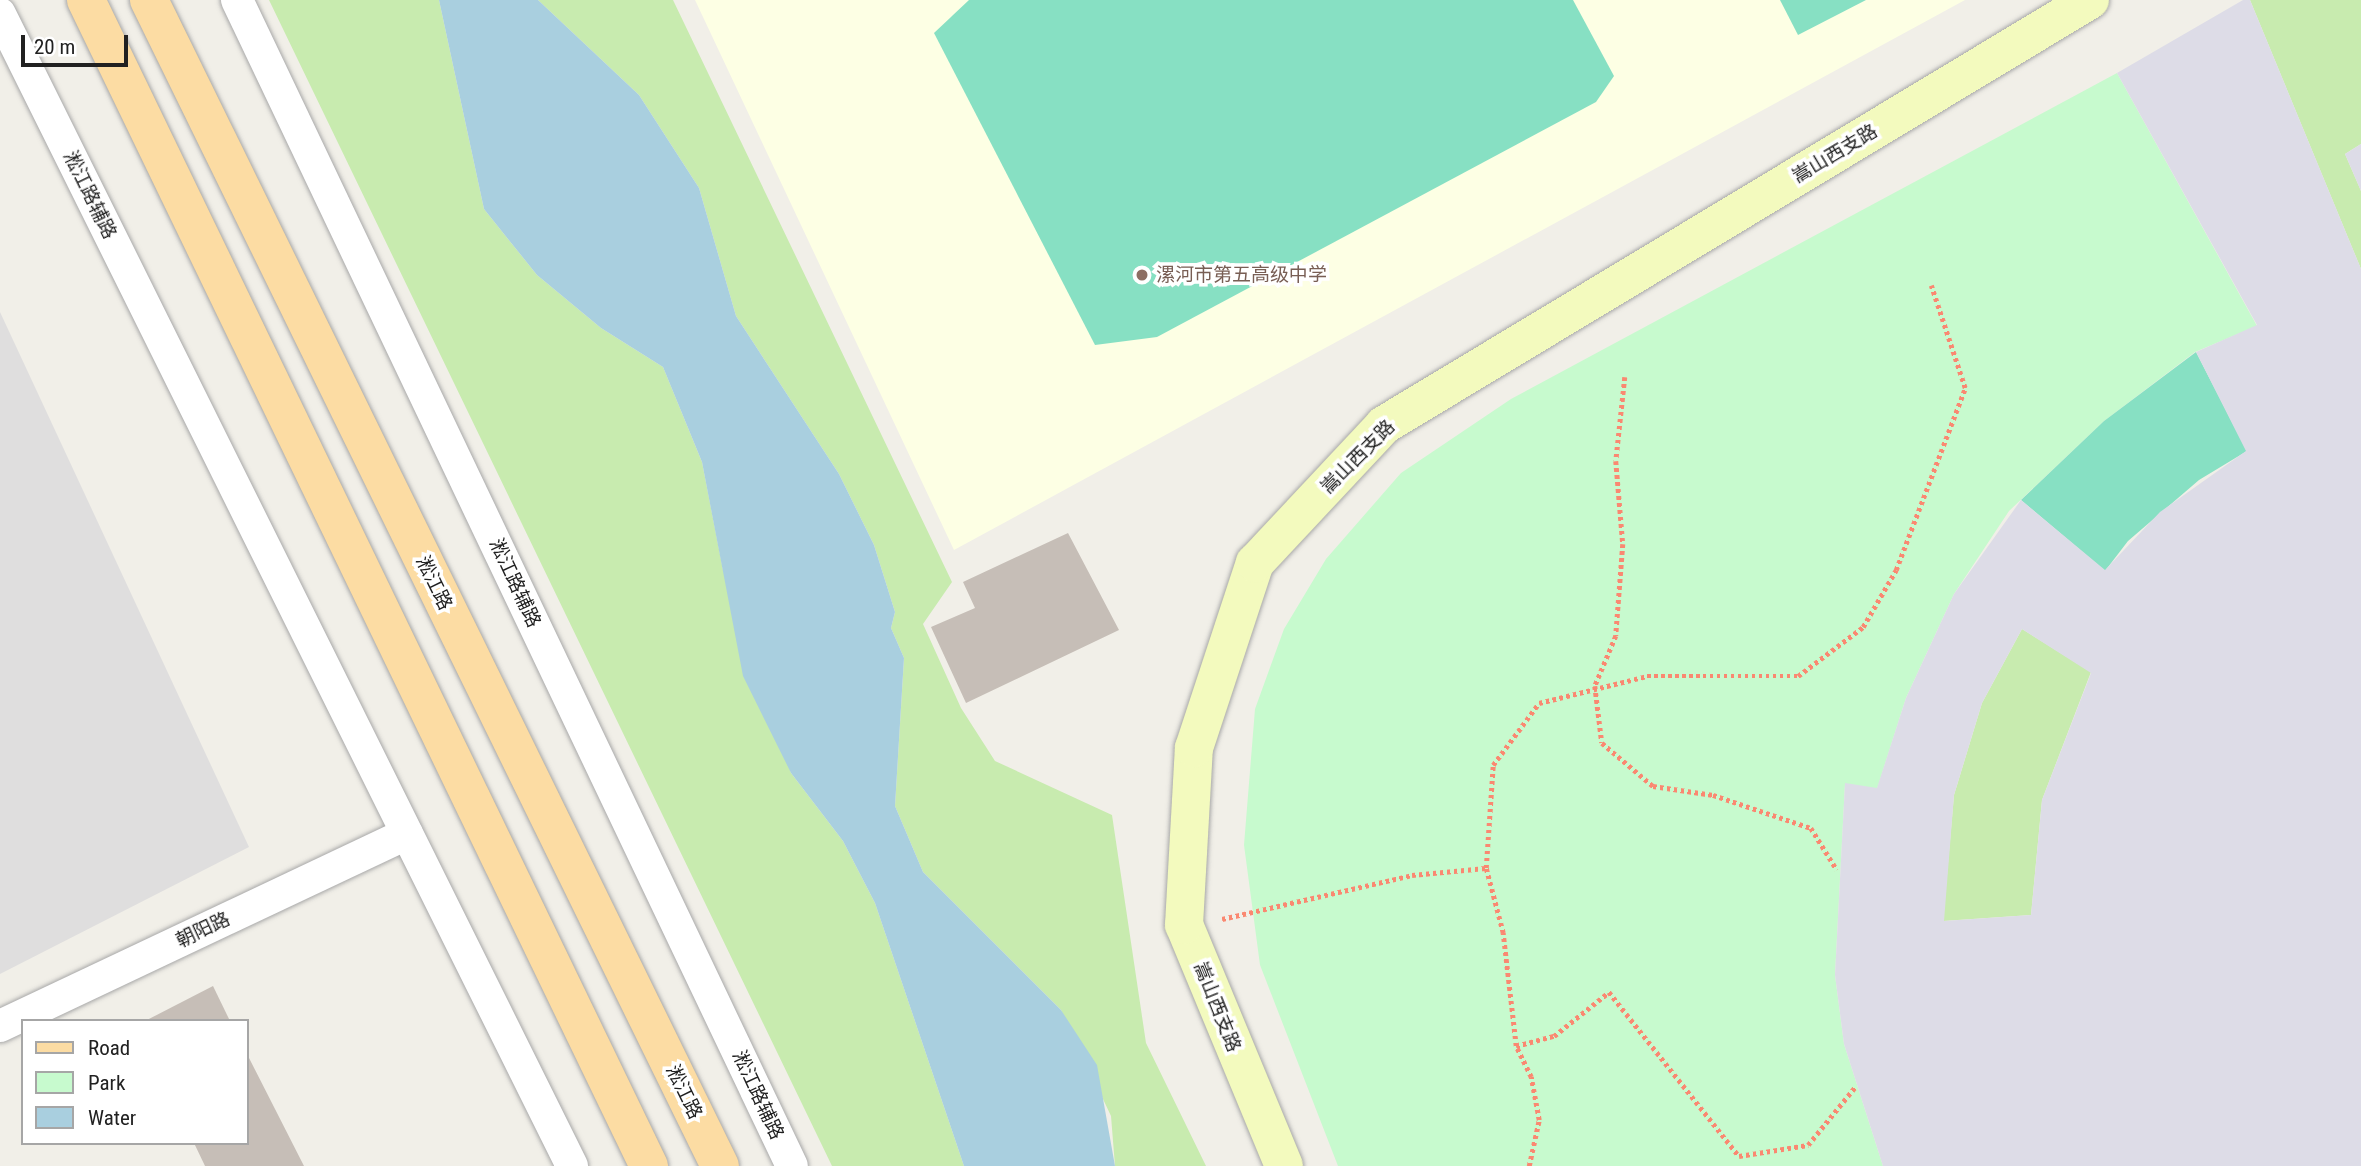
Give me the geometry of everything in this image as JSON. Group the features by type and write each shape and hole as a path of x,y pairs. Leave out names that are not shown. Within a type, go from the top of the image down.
{"main road":[{"path":"86,0 649,1166"},
{"name":"淞江路","path":"149,0 720,1166"},
{"name":"嵩山西支路","path":"1284,1166 1184,925 1194,748 1255,562 1384,425 2091,0"}],"street":[{"name":"淞江路辅路","path":"237,0 792,1166"},
{"name":"淞江路辅路","path":"0,14 572,1166"},
{"name":"朝阳路","path":"0,1026 407,834"}],"path":[{"path":"1528,1166 1539,1120 1531,1077 1516,1046 1503,933 1486,868 1493,765 1539,703 1595,686 1647,676 1798,676 1863,627 1896,570 1965,388 1931,285"},
{"path":"1625,377 1616,461 1623,544 1616,636 1595,686 1602,743 1653,786 1713,795 1811,828 1837,870"},
{"path":"1184,925 1412,876 1486,868"},
{"path":"1516,1046 1554,1036 1609,992 1739,1156 1808,1145 1856,1086"}],"shaded area":[{"name":"漯河市第五高级中学","path":"695,0 1965,0 954,550"},
{"path":"2243,0 2250,0 2361,269 2361,1166 1883,1166 1844,1044 1835,975 1845,783 1877,788 1906,698 1954,594 2021,500 2105,570 2160,512 2246,451 2196,352 2257,325 2117,73","holes":["2022,629 2091,673 2042,800 2031,915 1944,921 1954,795 1982,703"]},
{"path":"2361,144 2361,191 2345,154"},
{"path":"0,312 249,847 0,974"}],"green space":[{"path":"269,0 439,0 484,209 537,275 601,328 663,367 702,462 723,570 791,773 843,841 875,903 964,1166 832,1166"},
{"path":"538,0 673,0 952,582 923,624 961,708 995,761 1112,815 1146,1043 1206,1166 1115,1166 1111,1116 1061,1010 923,872 895,806 904,658 891,628 895,612 874,545 839,474 736,316 699,188 639,95"},
{"path":"969,0 1573,0 1614,76 1596,102 1157,337 1095,345 934,33"},
{"path":"1780,0 1866,0 1798,35"},
{"path":"2250,0 2361,0 2361,144 2345,154 2361,191 2361,269"},
{"path":"2117,73 2257,326 2195,352 2104,421 2009,511 1954,594 1906,698 1877,789 1845,784 1835,975 1844,1044 1883,1166 1338,1166 1260,965 1244,845 1255,709 1284,629 1326,559 1401,473 1511,399"},
{"path":"2196,352 2247,451 2199,480 2128,541 2105,571 2021,500 2104,421"},
{"path":"2022,629 2091,672 2042,800 2031,915 1943,921 1954,795 1982,703"}],"water":[{"path":"439,0 538,0 639,95 699,188 736,316 839,474 874,545 895,612 891,628 904,658 895,806 923,872 1061,1010 1097,1065 1115,1166 964,1166 875,903 843,841 791,773 743,676 702,462 663,367 601,328 537,275 484,209"}],"building":[{"path":"1068,533 1119,630 966,703 931,627 975,608 963,582"},
{"path":"213,986 229,1019 149,1019"},
{"path":"248,1056 304,1166 205,1166 195,1145 248,1145"}],"place":[{"name":"漯河市第五高级中学","path":"1142,275"}]}
